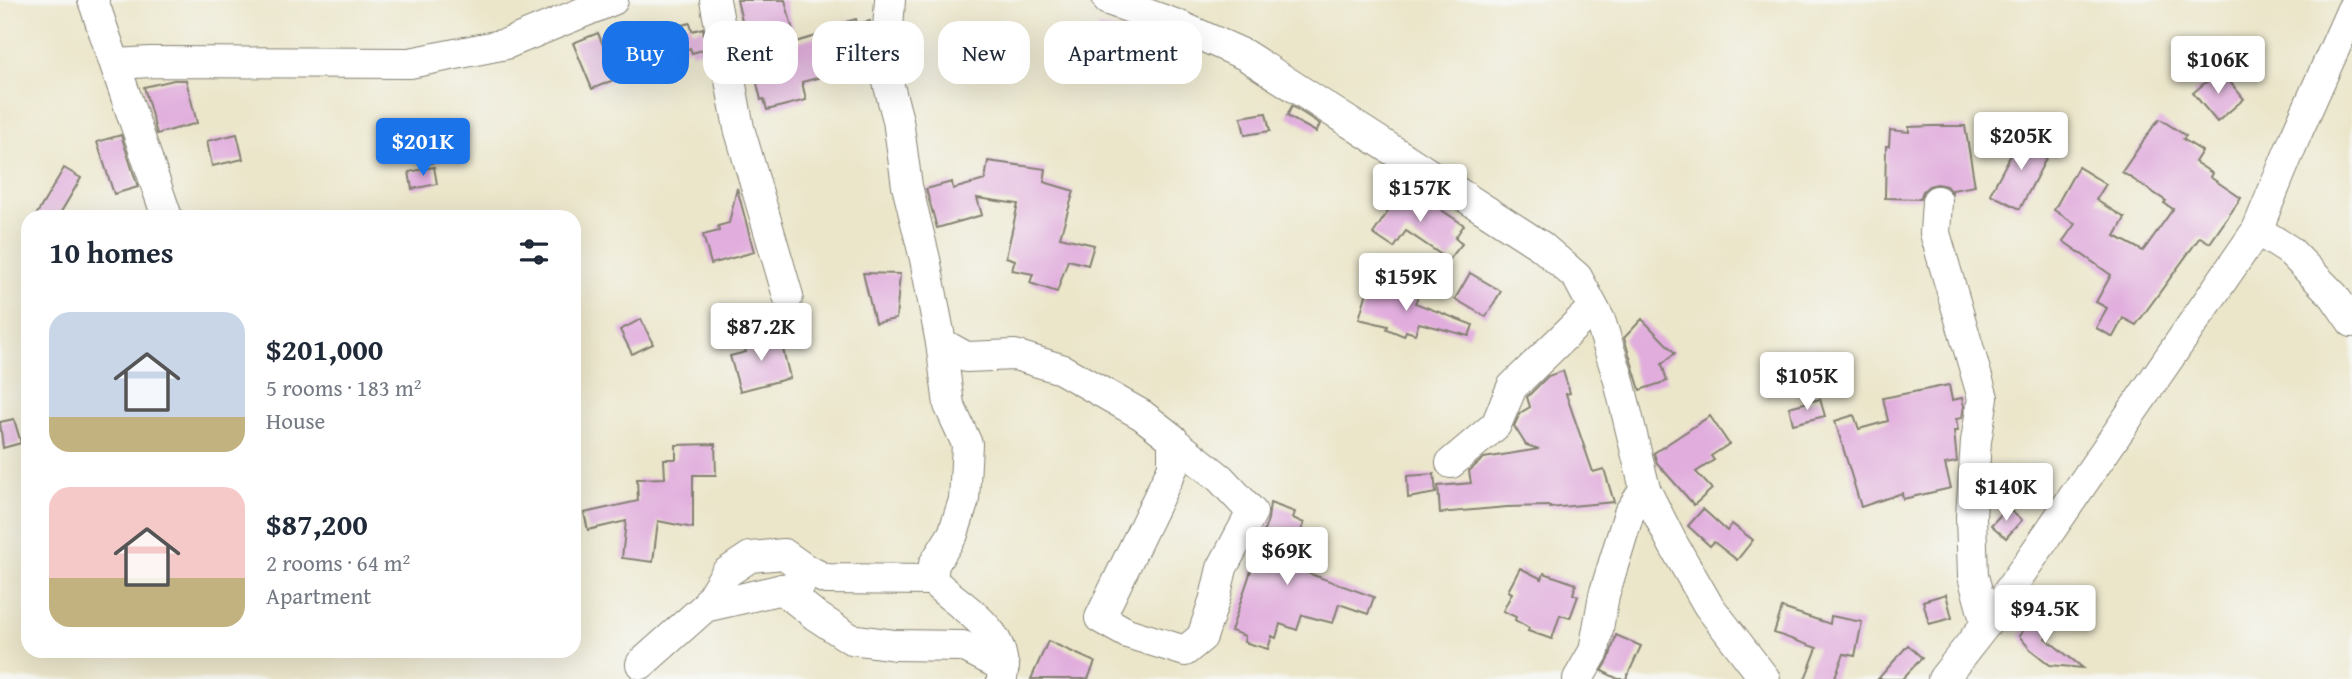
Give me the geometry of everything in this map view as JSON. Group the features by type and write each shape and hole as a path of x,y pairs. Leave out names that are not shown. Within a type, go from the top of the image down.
{"street":[{"path":"93,0 165,210"},
{"path":"116,64 410,63 506,44 613,0"},
{"path":"715,0 739,128 788,296"},
{"path":"890,0 885,71 898,120 907,186 925,259 941,343 948,405 967,444 964,500 953,534 934,564 932,580"},
{"path":"1108,0 1175,24 1245,55 1541,246 1577,278 1600,320 1618,377 1645,489 1708,606 1765,679"},
{"path":"1943,679 1986,624 2258,230 2296,135 2352,9"},
{"path":"1937,201 1935,233 1983,398 1976,441 1971,517 1973,576 1986,624"},
{"path":"2258,230 2290,251 2334,296 2352,322"},
{"path":"1451,463 1496,425 1512,387 1593,308"},
{"path":"941,343 966,357 1015,355 1061,369 1142,415 1220,478 1252,512 1222,568 1202,637 1185,651 1127,633 1100,618 1173,467 1173,441"},
{"path":"1578,679 1594,651 1604,595 1629,513 1645,489"},
{"path":"641,664 705,607 726,573 750,557 783,554 826,579"},
{"path":"705,607 826,579 932,580 982,620 995,641 1003,673"},
{"path":"782,589 851,639 895,645 962,646 1003,673"}],"building":[{"path":"737,0 785,0 790,21 742,21"},
{"path":"689,23 692,31 703,28 703,50 692,53 689,48"},
{"path":"598,33 602,43 604,84 592,89 573,43"},
{"path":"812,37 812,79 802,82 806,100 767,110 764,99 761,100 757,84 798,84 798,41"},
{"path":"2220,70 2244,99 2217,122 2193,93"},
{"path":"186,80 197,123 157,134 144,87"},
{"path":"1292,106 1320,124 1316,132 1287,116"},
{"path":"1266,113 1270,131 1245,135 1241,117"},
{"path":"2160,119 2186,136 2183,139 2202,151 2195,162 2212,173 2210,177 2241,198 2210,243 2200,237 2136,325 2123,318 2113,337 2096,328 2107,308 2096,302 2111,275 2063,241 2075,224 2054,210 2078,167 2106,184 2096,200 2125,218 2115,236 2143,251 2173,209 2164,203 2166,201 2122,172"},
{"path":"1965,126 1975,186 1952,190 1952,193 1946,186 1937,184 1923,191 1920,199 1885,198 1886,146 1889,146 1890,130 1909,132 1909,127"},
{"path":"237,134 243,159 212,166 207,141"},
{"path":"2022,134 2051,149 2020,209 1990,194"},
{"path":"121,135 138,187 114,194 97,142"},
{"path":"450,137 455,157 422,165 417,145"},
{"path":"988,161 1046,169 1044,182 1074,191 1060,237 1094,245 1088,265 1068,260 1057,292 1030,283 1033,274 1012,270 1015,260 1006,257 1018,204 977,198 982,215 937,228 926,189 952,182 953,189 985,180"},
{"path":"434,167 437,184 412,189 409,172"},
{"path":"64,168 81,178 62,210 39,210"},
{"path":"1405,186 1464,225 1455,238 1462,244 1449,260 1406,231 1394,248 1373,234"},
{"path":"737,188 754,252 711,264 703,235 719,231 718,226 729,223"},
{"path":"863,273 900,274 896,319 875,323"},
{"path":"1470,273 1501,291 1486,317 1455,299"},
{"path":"1369,285 1401,294 1403,288 1419,294 1415,303 1473,325 1469,336 1419,323 1415,334 1406,331 1404,336 1387,329 1388,326 1359,319"},
{"path":"641,319 653,344 632,354 620,330"},
{"path":"1642,319 1675,353 1662,364 1667,381 1640,390 1624,338"},
{"path":"779,333 790,378 740,391 730,356 746,352 743,343"},
{"path":"1563,371 1570,393 1566,394 1593,472 1604,469 1614,502 1440,513 1438,486 1471,483 1469,471 1484,458 1539,449 1526,445 1514,426 1520,413 1530,407 1527,397 1548,376"},
{"path":"1949,385 1952,400 1962,398 1964,406 1962,418 1956,419 1958,431 1954,431 1957,462 1945,464 1951,488 1903,499 1902,493 1861,507 1835,421 1854,415 1859,429 1888,421 1883,398"},
{"path":"1820,399 1825,416 1793,424 1789,407"},
{"path":"1710,416 1729,444 1711,456 1714,460 1696,472 1712,489 1694,505 1657,463 1654,453"},
{"path":"14,419 21,443 3,448 0,422"},
{"path":"715,444 716,475 693,475 693,528 658,521 653,562 622,558 626,521 588,530 584,513 638,501 637,479 665,478 664,459 676,459 676,445"},
{"path":"1434,474 1436,493 1408,498 1407,476"},
{"path":"1270,503 1295,512 1293,518 1304,523 1288,566 1374,597 1368,614 1339,604 1333,623 1302,615 1297,630 1280,624 1276,638 1272,636 1268,649 1244,642 1245,636 1231,631 1268,519"},
{"path":"2007,508 2022,520 2006,538 1991,525"},
{"path":"1703,509 1727,531 1732,524 1753,540 1737,560 1714,542 1710,546 1688,526"},
{"path":"1520,568 1542,579 1544,573 1576,584 1573,594 1578,596 1570,618 1560,615 1552,639 1528,631 1529,628 1515,620 1516,617 1503,611 1512,593 1508,591"},
{"path":"1946,594 1952,618 1929,624 1923,601"},
{"path":"1782,608 1830,624 1831,616 1862,622 1855,656 1844,654 1834,679 1805,679 1817,648 1774,633"},
{"path":"2034,617 2052,629 2045,638 2083,668 2050,665 2030,649 2019,636"},
{"path":"1616,635 1641,646 1626,679 1618,679 1602,671 1609,659"},
{"path":"1048,641 1095,662 1088,679 1031,679"},
{"path":"1908,645 1922,658 1902,679 1878,679"}]}
